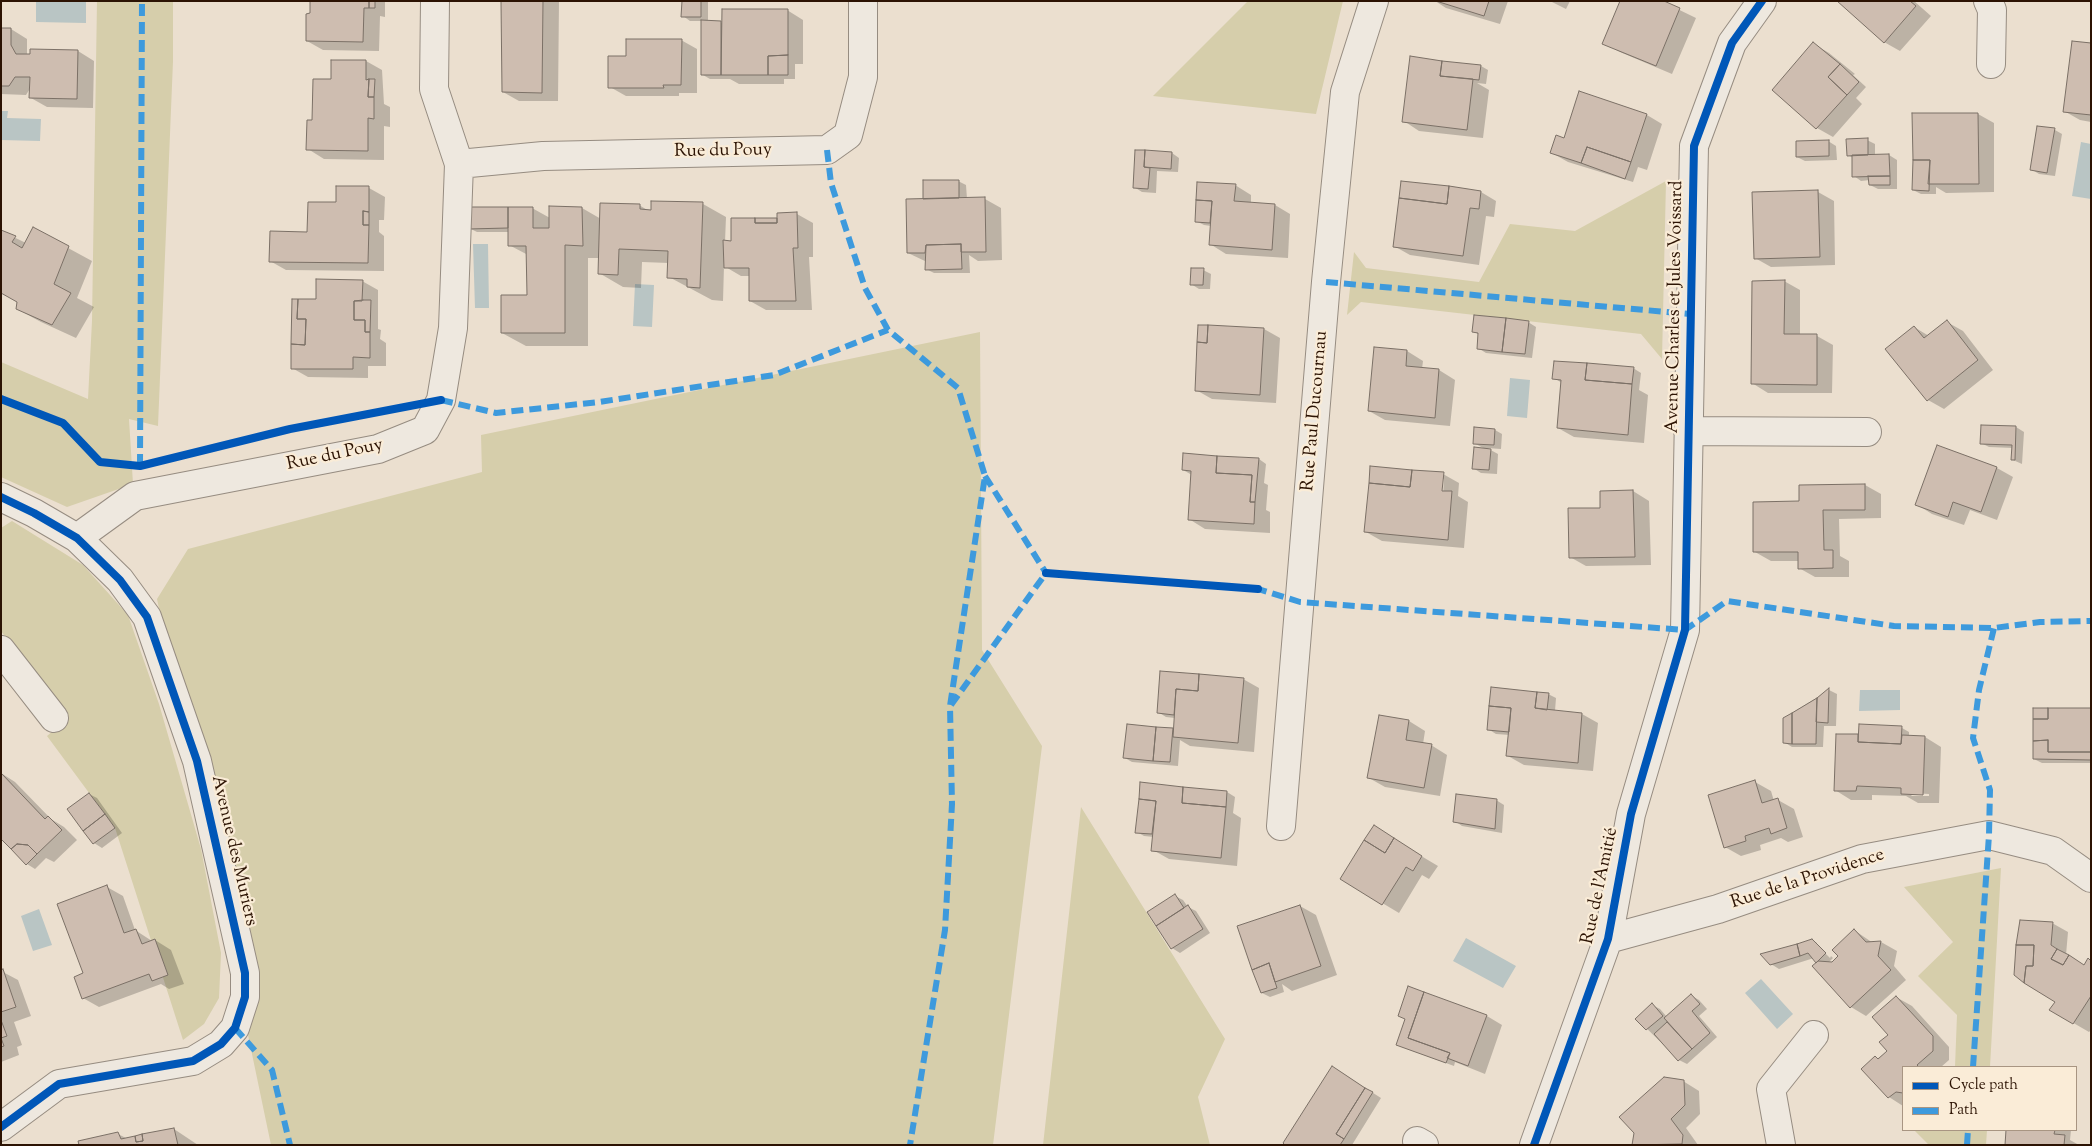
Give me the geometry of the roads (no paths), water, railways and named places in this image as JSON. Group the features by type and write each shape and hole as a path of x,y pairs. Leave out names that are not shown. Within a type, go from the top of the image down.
{"street":[{"name":"Rue du Pouy","path":"77,538 135,496 378,449 425,430 441,400 453,328 459,164 434,89 435,1"},
{"name":"Rue du Pouy","path":"459,164 543,156 827,150 848,134 863,77 863,1"},
{"name":"Rue Paul Ducournau","path":"1281,826 1326,282 1345,92 1374,1"},
{"name":"Avenue Charles et Jules Voissard","path":"1685,630 1694,146 1732,43 1762,1"},
{"path":"1988,1 1992,10 1991,64"},
{"path":"1688,431 1867,432"},
{"name":"Avenue des Muriers","path":"1,497 77,538 120,580 147,617 197,762 245,973 245,997 235,1028 221,1044 193,1061 59,1084 1,1128"},
{"name":"Rue de l'Amitié","path":"1534,1145 1608,940 1632,814 1685,630"},
{"path":"1,650 54,718"},
{"name":"Rue de la Providence","path":"1608,940 1718,909 1862,859 1989,835 2053,852 2091,878"},
{"path":"1781,1145 1771,1089 1814,1034"}]}
